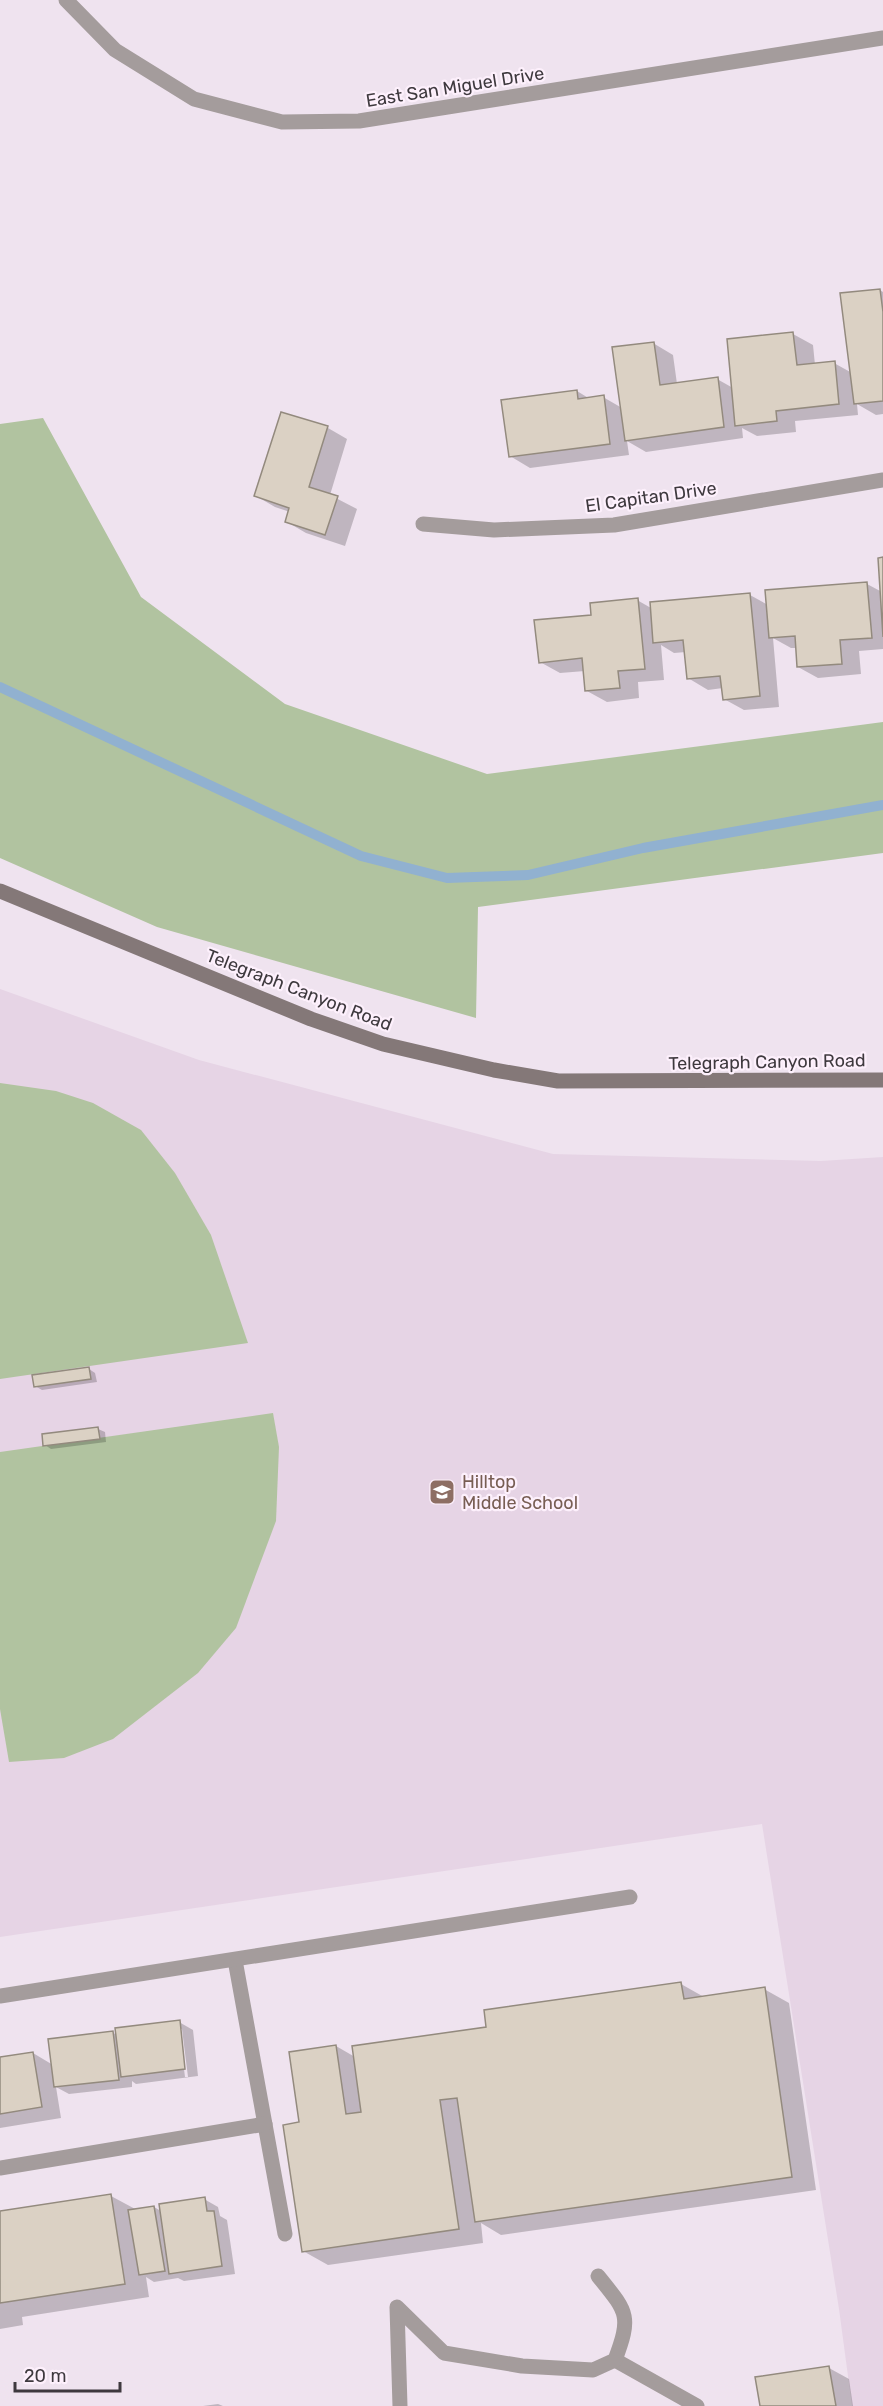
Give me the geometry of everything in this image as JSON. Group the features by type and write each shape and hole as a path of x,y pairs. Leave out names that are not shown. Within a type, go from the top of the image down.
{"street":[{"name":"East San Miguel Drive","path":"66,0 115,50 194,99 282,122 359,122 883,38"},
{"name":"El Capitan Drive","path":"423,524 494,530 614,525 883,480"},
{"name":"Telegraph Canyon Road","path":"0,891 311,1019 383,1044 494,1070 558,1081 883,1080"},
{"path":"0,1996 630,1897"},
{"path":"235,1960 285,2234"},
{"path":"0,2168 265,2124"},
{"path":"400,2406 397,2307 444,2353 522,2366 593,2370 615,2360 625,2333 623,2307 598,2276"},
{"path":"615,2360 697,2406"}],"shaded area":[{"name":"Hilltop Middle School","path":"0,989 199,1060 553,1154 821,1161 883,1157 883,2406 852,2406 839,2309 762,1824 0,1937"}],"green space":[{"path":"43,418 141,597 285,704 487,774 883,722 883,853 478,907 476,1018 157,927 0,858 0,424"},
{"path":"0,1083 56,1091 93,1103 141,1130 175,1173 211,1235 248,1343 0,1379"},
{"path":"273,1413 279,1447 276,1521 236,1628 198,1673 113,1739 64,1758 9,1762 0,1709 0,1452"}],"building":[{"path":"880,289 883,312 883,401 854,404 840,293"},
{"path":"793,332 797,365 835,361 839,404 776,411 777,421 735,426 727,339"},
{"path":"654,342 660,385 718,377 724,427 625,441 612,347"},
{"path":"577,390 578,399 604,395 610,444 509,457 501,400"},
{"path":"281,412 328,426 309,487 338,496 325,535 285,522 289,508 254,496"},
{"path":"883,557 883,637 878,558"},
{"path":"867,582 872,638 840,640 842,664 797,667 795,636 769,638 765,590"},
{"path":"750,593 760,696 723,700 720,676 687,679 683,640 653,643 650,602"},
{"path":"638,598 645,669 618,671 620,688 585,691 582,658 539,663 534,620 591,615 590,603"},
{"path":"89,1367 91,1379 34,1387 32,1375"},
{"path":"98,1427 100,1439 43,1446 42,1434"},
{"path":"681,1982 684,1999 765,1987 792,2177 475,2222 457,2098 440,2100 459,2229 302,2252 283,2125 299,2122 289,2052 336,2045 346,2114 361,2112 352,2046 486,2027 484,2010"},
{"path":"180,2020 185,2069 121,2077 115,2028"},
{"path":"113,2031 119,2080 54,2087 48,2039"},
{"path":"33,2052 42,2107 0,2114 0,2057"},
{"path":"111,2194 125,2284 0,2303 0,2211"},
{"path":"205,2197 207,2211 214,2211 222,2266 169,2274 159,2204"},
{"path":"154,2206 165,2271 139,2275 128,2210"},
{"path":"829,2366 836,2406 760,2406 755,2377"}],"waterway":[{"path":"0,687 361,856 447,878 528,875 643,848 883,805"}],"place":[{"name":"Hilltop Middle School","path":"442,1492"}]}
